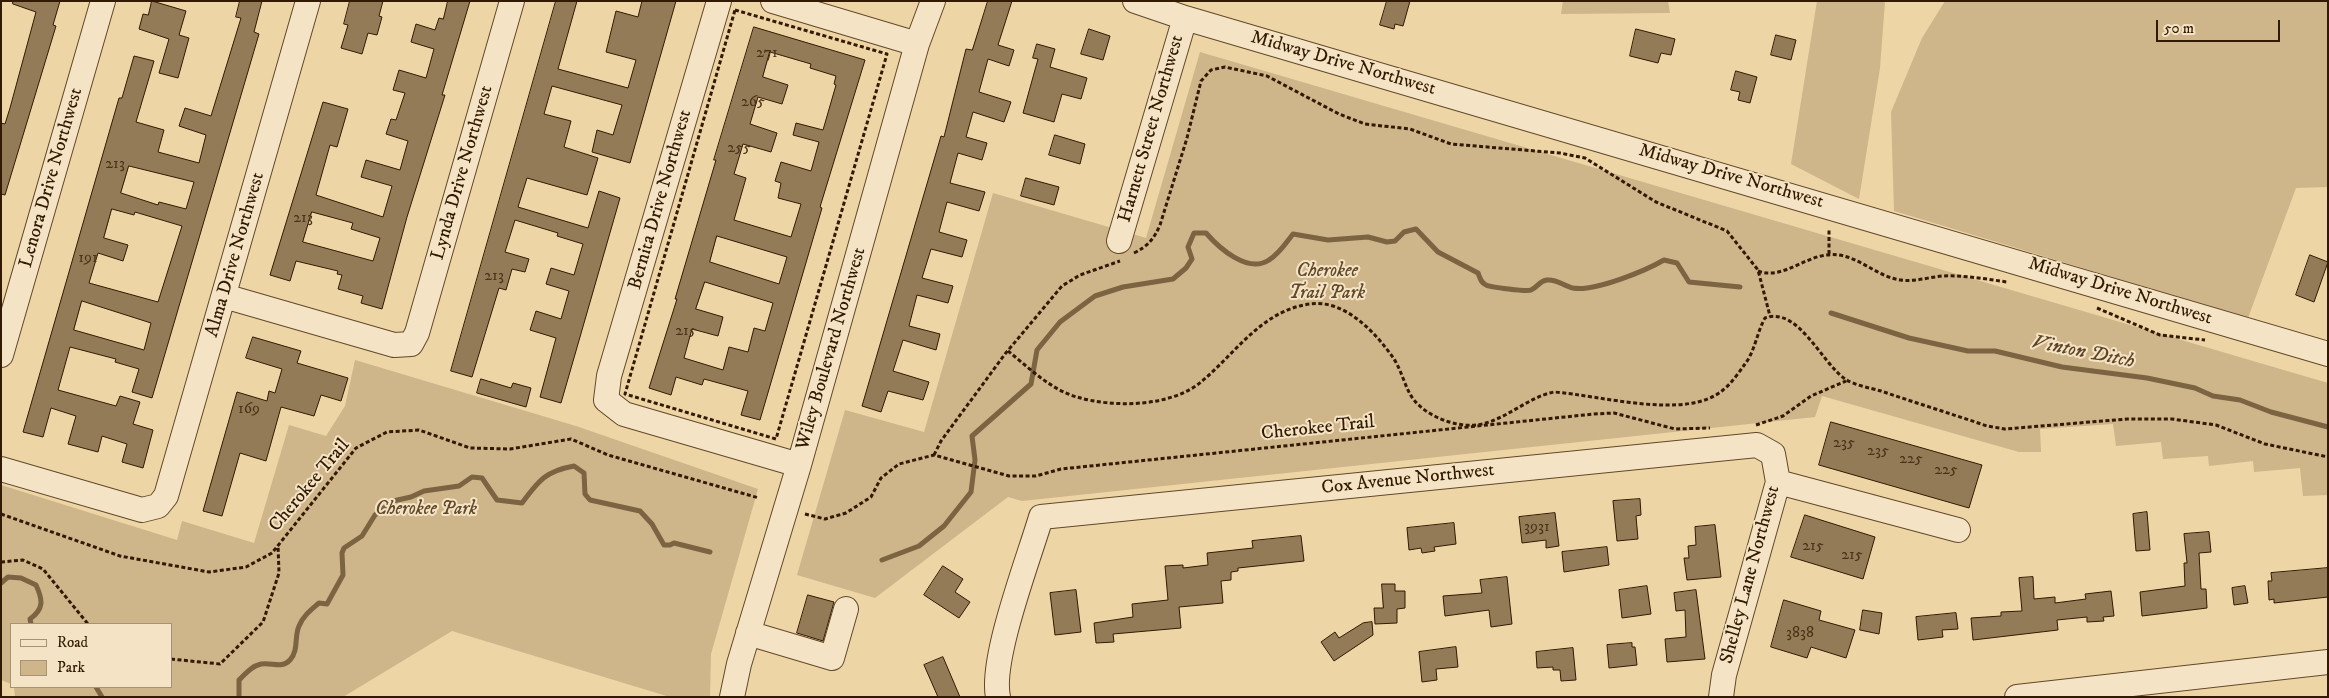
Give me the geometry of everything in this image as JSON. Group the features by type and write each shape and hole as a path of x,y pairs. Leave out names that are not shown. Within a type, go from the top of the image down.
{"street":[{"name":"Lenora Drive Northwest","path":"1,355 104,1"},
{"name":"Alma Drive Northwest","path":"1,469 142,510 158,506 166,496 308,1"},
{"name":"Lynda Drive Northwest","path":"224,296 394,345 411,344 417,333 512,1"},
{"name":"Bernita Drive Northwest","path":"719,1 609,376 606,400 624,414 799,465"},
{"path":"773,1 917,44"},
{"name":"Wiley Boulevard Northwest","path":"732,697 748,633 799,465 917,44 933,1"},
{"name":"Midway Drive Northwest","path":"1135,1 1185,18 2328,354"},
{"name":"Harnett Street Northwest","path":"1125,251 1185,18"},
{"name":"Cox Avenue Northwest","path":"998,697 996,688 1000,652 1041,517 1757,445 1773,454"},
{"name":"Shelley Lane Northwest","path":"1720,697 1724,675 1778,482 1773,454"},
{"path":"1778,482 1958,530"},
{"path":"748,633 832,658 846,609"},
{"path":"2022,696 2179,688 2328,662"}],"path":[{"path":"735,10 887,54 776,439 625,394 735,10"},
{"path":"805,514 825,518 846,513 872,496 881,478 899,464 934,454 941,441 1008,351 1062,286 1125,251 1147,246 1155,236 1160,225 1187,138 1201,81 1211,70 1226,67 1267,76 1339,114 1365,124 1410,129 1451,144 1585,158 1656,202 1727,231 1758,270 1770,316"},
{"path":"1829,254 1827,233 1835,208"},
{"path":"1758,270 1766,274 1775,273 1829,254 1851,258 1892,278 1902,280 1944,276 1979,278 2012,283"},
{"path":"1008,351 1039,376 1076,397 1122,403 1146,403 1186,392 1200,382 1254,330 1294,308 1318,304 1343,308 1357,318 1395,361 1410,396 1430,414 1464,425 1471,425 1486,423 1538,395 1554,392 1655,405 1681,406 1707,400 1723,390 1747,361 1759,328 1765,318 1774,314 1787,318 1798,326 1827,362 1847,380 1987,426 2006,429 2127,419 2172,419 2216,425 2264,444 2328,457"},
{"path":"2094,307 2160,335 2210,340"},
{"path":"1753,425 1783,416 1810,396 1847,380"},
{"name":"Cherokee Trail","path":"934,454 1009,476 1036,476 1060,469 1594,414 1614,414 1675,429 1715,428"},
{"name":"Cherokee Trail","path":"1,514 120,556 209,572 246,567 272,553 356,448 387,432 420,430 470,448 510,449 571,439 608,455 759,498"},
{"path":"172,659 220,664 263,622 279,573 278,545"},
{"path":"1,562 23,560 43,569 87,623"}],"green space":[{"path":"1563,1 1668,1 1670,13 1561,14"},
{"path":"1817,1 1885,1 1880,68 1859,199 1791,164"},
{"path":"1945,1 2328,1 2328,187 2296,188 2248,318 1894,211 1891,112 1922,38"},
{"name":"Cherokee Trail Park","path":"1200,52 2328,383 2328,495 2303,496 2300,468 2254,472 2253,461 2209,466 2208,456 2163,459 2161,442 2116,446 2113,424 2040,429 2041,452 2019,452 1822,396 1815,417 1022,501 1008,497 875,598 797,575 845,410 924,432 993,193 1146,238"},
{"name":"Cherokee Park","path":"355,360 576,426 758,489 711,654 710,697 670,697 452,631 343,697 15,697 14,688 172,688 172,623 10,623 10,684 1,680 1,485 177,540 182,521 254,543 289,425 326,436 345,406"}],"building":[{"path":"13,1 60,1 53,25 56,26 5,195 1,194 1,123 5,124 36,12 13,4"},
{"path":"152,1 186,11 179,35 189,38 178,78 159,73 169,39 139,29 143,14 148,15"},
{"path":"240,1 262,1 254,32 259,34 152,398 132,392 139,369 115,362 116,359 70,347 58,390 116,406 120,396 140,402 133,424 153,430 143,468 122,462 127,444 102,436 98,452 68,444 76,416 51,408 43,437 23,432 119,98 122,98 134,56 154,61 136,122 164,130 158,152 199,163 206,135 179,126 185,108 211,116 241,18 236,17","holes":["129,166 194,182 186,209 159,202 158,205 121,193","112,209 134,215 135,212 182,226 158,302 89,283 98,253 123,261 128,245 104,238","82,301 151,323 144,350 74,330"]},
{"path":"350,1 383,1 379,16 382,17 377,35 368,33 362,54 341,48 348,25 344,24"},
{"path":"448,1 470,1 442,95 445,95 407,217 382,309 361,303 363,296 338,289 342,275 337,274 338,271 296,261 290,281 270,275 323,102 348,109 337,147 330,145 316,195 383,217 392,186 361,177 366,160 400,170 408,141 386,134 391,119 396,120 405,93 393,90 399,70 426,78 434,49 411,42 416,24 435,30 439,18 443,19","holes":["312,212 353,223 351,229 380,238 373,261 303,242"]},
{"path":"556,1 577,1 558,69 628,88 636,60 606,52 616,11 638,17 642,1 676,1 630,163 592,152 597,130 613,135 622,105 552,86 544,114 571,121 564,147 598,158 587,195 527,178 518,207 588,228 599,191 620,198 561,403 540,397 556,338 530,330 536,311 561,319 569,291 546,284 551,268 574,275 583,244 557,236 558,233 515,220 505,252 529,259 525,272 512,269 506,290 499,288 472,377 451,371"},
{"path":"988,1 1012,1 998,45 1014,50 1009,66 988,59 979,92 1011,102 1004,122 973,112 966,137 987,143 982,160 958,153 950,183 985,192 979,211 947,202 939,232 967,240 962,257 931,249 922,278 953,286 948,303 917,295 909,326 940,334 936,350 903,340 893,371 929,382 923,400 888,391 881,412 862,406 941,136 944,137 966,49 972,50"},
{"path":"1387,1 1410,1 1403,26 1395,24 1394,29 1380,25"},
{"path":"754,27 865,60 820,207 822,208 760,420 741,415 748,391 704,379 702,385 676,377 671,395 649,388 677,299 675,299 716,160 714,160","holes":["770,52 811,64 810,68 836,76 834,84 836,85 823,130 796,123 793,135 819,142 811,171 781,162 775,181 781,183 778,198 801,204 791,237 734,220 746,178 734,174 743,144 771,152 777,133 750,124 758,97 782,104 788,85 763,77","717,236 787,257 779,284 710,262","705,282 773,303 765,331 754,328 748,352 729,347 723,370 684,358 692,329 718,336 723,317 696,309"]},
{"path":"1089,29 1110,36 1103,60 1081,54"},
{"path":"1636,29 1675,39 1671,55 1661,53 1658,63 1630,56"},
{"path":"1776,35 1796,40 1791,60 1771,55"},
{"path":"1037,44 1055,49 1050,67 1087,78 1081,99 1062,94 1054,122 1023,113 1038,59 1033,58"},
{"path":"1736,71 1757,77 1750,103 1738,100 1740,92 1731,90"},
{"path":"1055,135 1085,144 1080,164 1049,155"},
{"path":"1026,178 1059,187 1054,205 1021,196"},
{"path":"2310,255 2328,262 2314,302 2296,295"},
{"path":"253,337 301,351 297,363 348,378 341,401 321,395 314,416 281,407 266,461 240,453 222,516 203,511 237,392 267,401 269,391 275,393 282,369 246,358"},
{"path":"481,379 511,388 513,383 531,388 526,407 477,393"},
{"path":"1831,422 1982,465 1969,508 1819,465"},
{"path":"1640,499 1641,515 1636,516 1638,539 1617,541 1613,501"},
{"path":"2147,512 2150,550 2136,551 2133,514"},
{"path":"1555,513 1559,546 1546,548 1546,540 1522,543 1519,517"},
{"path":"1805,515 1875,537 1863,579 1791,557"},
{"path":"1454,523 1456,544 1434,547 1435,551 1422,553 1421,548 1409,550 1407,528"},
{"path":"1715,525 1721,577 1687,580 1684,558 1689,558 1688,546 1696,545 1695,527"},
{"path":"2209,532 2211,552 2199,553 2201,589 2206,589 2207,608 2142,616 2140,592 2185,586 2184,563 2187,563 2184,534"},
{"path":"1301,536 1304,561 1238,568 1238,571 1231,572 1231,580 1221,581 1223,603 1179,607 1181,628 1113,634 1114,642 1096,643 1094,623 1133,617 1132,604 1168,600 1165,566 1183,565 1183,568 1208,565 1207,553 1253,548 1252,541"},
{"path":"1607,547 1609,565 1564,572 1562,552"},
{"path":"943,566 963,579 955,592 970,602 959,618 924,595"},
{"path":"2328,568 2328,597 2274,603 2274,599 2269,600 2268,581 2272,581 2271,573"},
{"path":"1507,577 1512,624 1491,627 1489,610 1445,616 1443,596 1482,593 1480,580"},
{"path":"2033,577 2034,599 2055,597 2055,603 2086,599 2085,594 2111,591 2114,616 2103,617 2104,621 2087,622 2087,617 2057,620 2058,630 1973,640 1971,618 2001,616 2001,612 2022,611 2019,578"},
{"path":"1382,584 1395,584 1395,591 1405,591 1405,608 1397,609 1397,623 1375,624 1374,608 1383,608"},
{"path":"1647,586 1651,614 1622,618 1619,590"},
{"path":"2245,586 2248,603 2234,605 2232,588"},
{"path":"1076,590 1081,632 1055,635 1050,593"},
{"path":"1696,590 1705,659 1667,662 1665,639 1686,637 1685,610 1676,611 1674,593"},
{"path":"808,595 834,602 823,641 797,633"},
{"path":"1784,600 1821,611 1819,620 1855,630 1846,658 1811,647 1807,658 1771,647"},
{"path":"1863,610 1882,613 1879,634 1860,630"},
{"path":"1956,613 1958,629 1942,630 1943,637 1918,640 1916,617"},
{"path":"1372,622 1373,635 1334,661 1321,642 1335,632 1339,638 1363,623"},
{"path":"1632,643 1632,647 1635,647 1637,665 1609,668 1607,645"},
{"path":"1456,647 1458,667 1436,669 1437,680 1422,682 1419,652"},
{"path":"1573,648 1576,680 1561,681 1560,670 1553,670 1553,667 1537,668 1536,652"},
{"path":"943,657 960,697 938,697 924,665"}],"waterway":[{"name":"Vinton Ditch","path":"882,560 919,546 944,526 971,492 975,460 972,436 1031,384 1037,350 1060,322 1095,296 1123,287 1173,279 1186,268 1192,259 1188,247 1194,233 1206,233 1226,252 1243,262 1252,264 1261,263 1273,258 1293,234 1328,240 1368,237 1387,242 1395,241 1404,232 1416,229 1438,252 1478,273 1483,283 1494,287 1531,290 1547,280 1573,288 1593,287 1632,275 1664,260 1677,263 1689,282 1740,287"},
{"name":"Vinton Ditch","path":"1831,313 1909,338 1968,351 1995,351 2062,367 2147,378 2195,388 2213,396 2240,400 2271,412 2328,427"},
{"name":"Vinton Ditch","path":"239,697 239,680 249,670 261,664 284,664 293,656 299,626 303,619 319,603 327,604 343,575 342,553 344,548 362,536 375,515 393,501 411,497 424,491 459,486 472,477 482,478 497,500 522,503 533,488 544,478 556,471 574,466 584,473 585,494 590,500 640,511 652,524 664,545 674,543 710,552"},
{"name":"Vinton Ditch","path":"1,583 8,577 21,578 36,585 41,604 38,612 30,619 31,623"},
{"name":"Vinton Ditch","path":"97,688 102,697"}]}
